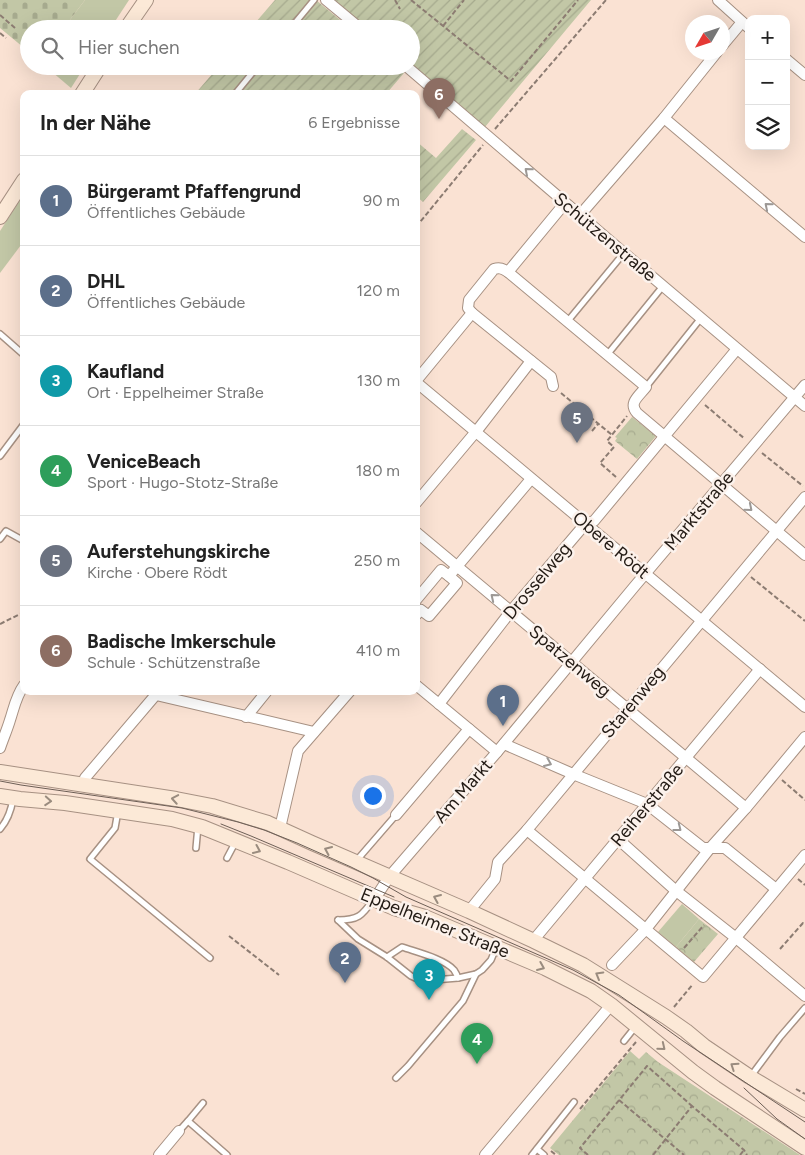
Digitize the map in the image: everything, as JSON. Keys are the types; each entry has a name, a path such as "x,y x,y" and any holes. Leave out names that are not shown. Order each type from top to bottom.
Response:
{"main road":[{"path":"132,20 144,1"},
{"path":"85,90 94,75"},
{"path":"0,217 20,186"},
{"name":"Eppelheimer Straße","path":"0,772 212,806 280,828 469,911 534,941 597,974 666,1017 704,1046 750,1077 805,1110"},
{"path":"11,798 23,776"},
{"name":"Eppelheimer Straße","path":"11,798 65,803 172,819 198,826 236,840 374,900 425,917 497,947 591,991 693,1072 805,1148"}],"street":[{"path":"326,0 350,20"},
{"path":"718,0 745,25 730,39"},
{"path":"580,215 664,118 711,60"},
{"path":"787,60 805,74"},
{"name":"Schützenstraße","path":"417,75 624,254 805,406"},
{"path":"664,118 805,237"},
{"path":"508,272 565,203"},
{"path":"553,386 551,377 468,308 469,300 494,269 502,268 508,272 646,387 634,402 634,409 637,413 805,555"},
{"path":"420,377 472,313"},
{"name":"Drosselweg","path":"439,704 512,611 586,523 594,521 737,349"},
{"path":"420,498 531,360"},
{"name":"Obere Rödt","path":"420,385 805,707"},
{"name":"Marktstraße","path":"500,748 805,385"},
{"path":"449,576 531,478"},
{"name":"Starenweg","path":"469,911 495,878 498,862 527,830 805,497"},
{"name":"Spatzenweg","path":"420,535 746,808"},
{"path":"420,603 441,570 457,583 429,616 420,610"},
{"name":"Reiherstraße","path":"534,941 760,669"},
{"path":"420,688 469,729"},
{"path":"0,748 20,690"},
{"path":"84,785 85,778 155,695"},
{"path":"164,695 246,717 314,732"},
{"path":"246,717 264,695"},
{"path":"280,828 298,751 346,695"},
{"name":"Am Markt","path":"374,900 389,877 500,748 469,729 396,815"},
{"path":"612,966 646,928 711,847 805,737"},
{"path":"500,748 573,774 647,804 703,848 725,848 776,889"},
{"path":"527,830 703,977 805,855"},
{"path":"618,839 676,890 805,996"},
{"path":"485,1155 611,1005"},
{"path":"159,1155 179,1131"}],"lane":[{"path":"297,20 314,0"},
{"path":"238,90 251,75"},
{"path":"567,322 624,254"},
{"path":"607,355 663,286"},
{"path":"646,387 701,318"},
{"path":"0,334 20,352"},
{"path":"0,456 20,429"},
{"path":"0,539 6,531 20,539"},
{"path":"0,829 12,808 11,798"},
{"path":"118,811 115,828 90,858 210,958"},
{"path":"355,862 396,815"},
{"path":"196,848 198,826"},
{"path":"227,858 236,840"},
{"path":"374,900 360,916 351,920 338,920 358,939 387,957 412,976 422,980 458,978 476,974 491,960 497,947"},
{"path":"387,957 402,947 441,961 454,970 458,978"},
{"path":"396,1078 463,1001 476,974"},
{"path":"750,1077 805,1008"},
{"path":"624,1041 640,1029"},
{"path":"532,1155 574,1102"},
{"path":"179,1131 203,1103"},
{"path":"188,1121 227,1155"},
{"path":"537,1149 544,1155"}],"path":[{"path":"395,0 400,9"},
{"path":"411,0 511,81 578,0"},
{"path":"443,26 464,0"},
{"path":"420,222 489,137 606,0"},
{"path":"0,15 15,28"},
{"path":"0,33 6,38"},
{"path":"553,386 612,435"},
{"path":"624,484 600,463 614,447 607,441 634,409"},
{"path":"592,431 598,424"},
{"path":"743,571 805,621"},
{"path":"0,624 20,614"},
{"path":"774,774 805,800"},
{"path":"678,955 710,918"},
{"path":"780,949 803,922 805,924"},
{"path":"229,936 279,975"},
{"path":"666,1017 697,980 703,977"},
{"path":"577,1112 640,1029"},
{"path":"588,1155 580,1148 647,1066 744,1150 747,1155"},
{"path":"619,1100 684,1155"},
{"path":"652,1155 692,1106"},
{"path":"548,1148 556,1155"},
{"path":"740,1155 744,1150"}],"green space":[{"path":"0,0 85,0 70,20 20,20 20,45 0,28"},
{"path":"85,0 129,0 116,20 70,20"},
{"path":"275,0 316,0 340,20 258,20"},
{"path":"332,0 591,0 484,128 420,74 420,20 355,20"},
{"path":"56,75 79,75 71,88"},
{"path":"211,75 402,75 389,90 198,90"},
{"path":"462,129 476,140 423,202 420,199 420,144 436,158"},
{"path":"20,200 20,246 0,273 0,231"},
{"path":"632,417 656,436 637,459 615,441 617,438 615,437"},
{"path":"682,904 699,919 676,947 658,932"},
{"path":"699,919 718,934 694,962 676,947"},
{"path":"630,1051 639,1059 646,1052 658,1062 800,1155 559,1155 550,1148"}],"tram line":[{"path":"0,781 182,808 238,822 297,843 351,867 406,897 573,970 619,995 683,1041 805,1122"},
{"path":"221,824 394,897"},
{"path":"744,1088 777,1119 805,1139"}],"place":[{"name":"Badische Imkerschule","path":"439,119"},
{"name":"Auferstehungskirche","path":"577,443"},
{"name":"Bürgeramt Pfaffengrund","path":"503,726"},
{"name":"DHL","path":"345,983"},
{"name":"Kaufland","path":"429,1000"},
{"name":"VeniceBeach","path":"477,1064"}]}
